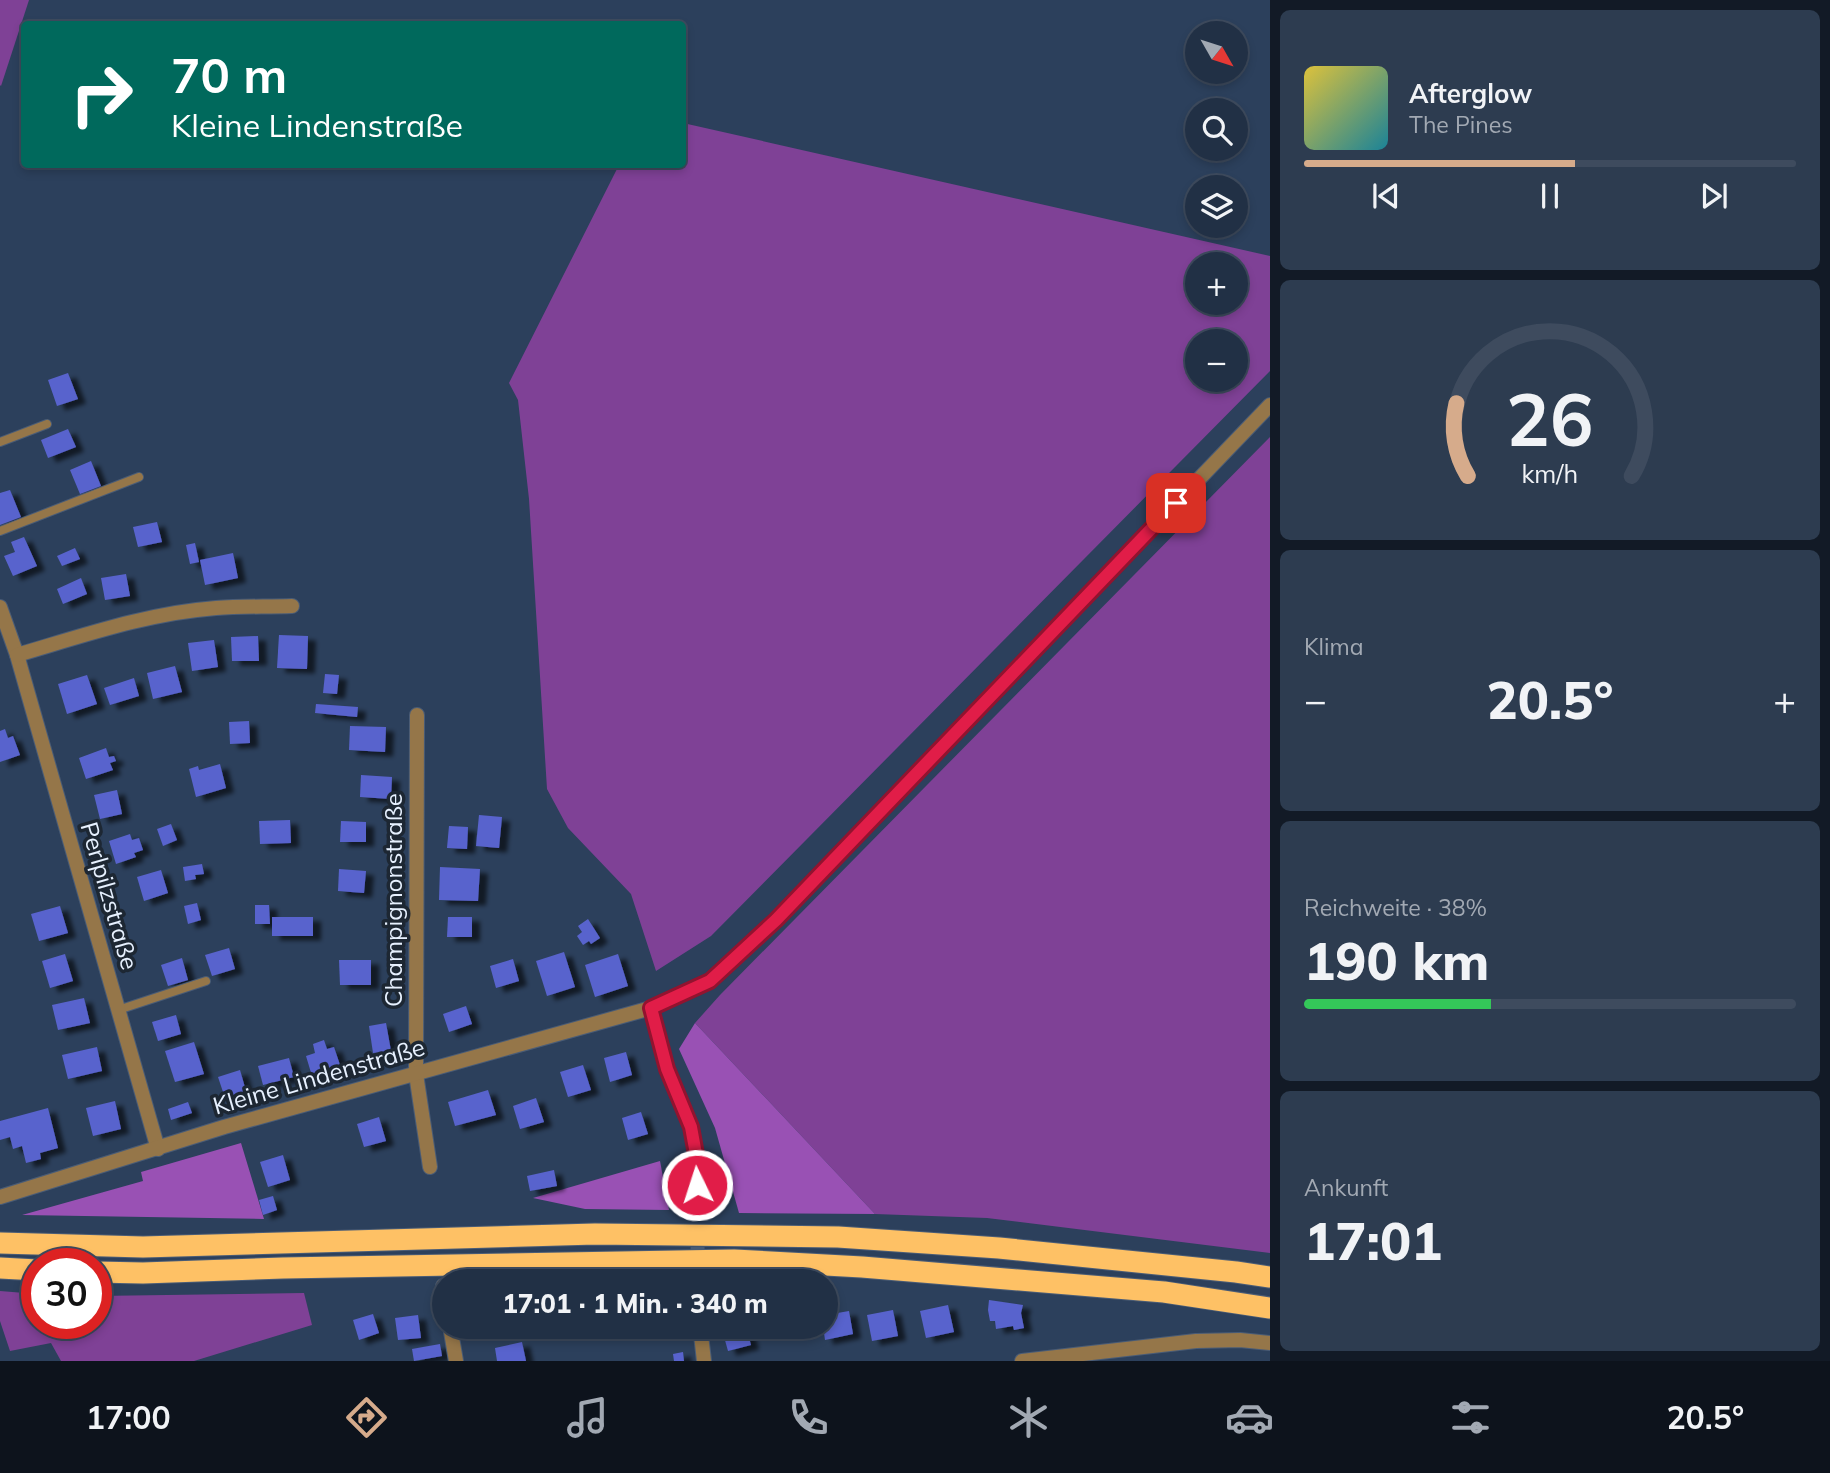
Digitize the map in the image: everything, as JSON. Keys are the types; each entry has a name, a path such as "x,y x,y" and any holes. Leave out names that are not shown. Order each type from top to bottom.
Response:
{"highway":[{"path":"0,1243 143,1247 596,1234 838,1237 999,1248 1270,1277"},
{"path":"112,1272 734,1260 862,1267 1164,1292 1270,1308"},
{"path":"0,1268 21,1269"}],"street":[{"name":"Kleine Lindenstraße","path":"0,1197 223,1127 651,1008 710,981 776,920 1270,405"},
{"path":"17,655 120,625 180,613 214,608 292,606"},
{"name":"Perlpilzstraße","path":"0,607 17,655 158,1149"},
{"name":"Champignonstraße","path":"417,715 416,1073 430,1167"},
{"path":"651,1008 667,1069 691,1127 698,1165 697,1205"},
{"path":"452,1339 456,1361"},
{"path":"701,1339 704,1361"},
{"path":"1022,1361 1124,1355 1196,1340 1270,1343"}],"lane":[{"path":"0,442 47,424"},
{"path":"0,531 139,477"},
{"path":"118,1010 205,981"}],"shaded area":[{"path":"0,0 29,0 1,86"},
{"path":"686,124 1270,256 1270,371 711,936 656,971 631,894 568,828 547,789 529,499 518,400 509,383 617,168 686,168"},
{"path":"1270,437 1270,1253 987,1218 875,1214 695,1023"},
{"path":"695,1023 875,1214 739,1213 715,1128 679,1049"},
{"path":"241,1143 264,1219 22,1215 143,1181 141,1172"},
{"path":"660,1161 669,1210 585,1209 533,1198"},
{"path":"0,1291 21,1293 21,1339 112,1339 112,1296 304,1293 312,1325 194,1361 61,1361 51,1343 10,1351 0,1321"}],"building":[{"path":"68,373 78,399 57,406 48,380"},
{"path":"68,429 76,447 48,458 41,440"},
{"path":"91,461 101,486 80,494 70,470"},
{"path":"10,490 21,517 0,525 0,493"},
{"path":"157,522 162,542 138,547 133,527"},
{"path":"24,537 37,566 13,576 4,556 15,552 11,542"},
{"path":"195,543 199,562 190,564 186,545"},
{"path":"75,548 80,559 62,566 57,556"},
{"path":"233,553 238,578 205,585 200,560"},
{"path":"126,574 130,596 105,600 101,578"},
{"path":"81,578 87,594 63,604 57,589"},
{"path":"279,635 308,636 307,669 277,668"},
{"path":"258,636 259,661 232,661 231,637"},
{"path":"214,640 218,667 192,671 188,643"},
{"path":"175,666 182,692 153,699 147,673"},
{"path":"325,674 339,675 337,694 323,693"},
{"path":"87,675 97,704 67,714 58,684"},
{"path":"134,678 139,696 110,705 104,688"},
{"path":"316,704 358,707 357,717 315,713"},
{"path":"249,721 250,743 230,744 229,722"},
{"path":"350,726 386,727 385,752 349,750"},
{"path":"5,729 8,738 13,736 20,755 0,762 0,731"},
{"path":"106,748 109,757 114,756 116,761 110,763 113,770 86,779 79,758"},
{"path":"220,764 226,788 196,797 189,769 198,766 199,770"},
{"path":"361,775 392,777 391,799 360,797"},
{"path":"117,790 122,814 100,819 94,795"},
{"path":"479,815 502,817 499,848 476,846"},
{"path":"290,820 291,843 260,844 259,821"},
{"path":"341,821 366,822 366,842 340,842"},
{"path":"171,824 177,840 163,846 157,829"},
{"path":"449,826 468,827 467,849 447,848"},
{"path":"130,834 132,840 139,838 143,850 134,853 136,857 116,864 109,841"},
{"path":"202,864 204,874 195,875 196,879 185,881 183,867"},
{"path":"440,867 480,869 478,901 439,900"},
{"path":"339,869 366,871 364,893 338,891"},
{"path":"161,870 168,893 144,901 137,877"},
{"path":"197,903 201,920 188,924 184,906"},
{"path":"255,905 269,905 270,924 255,924"},
{"path":"60,906 68,933 39,941 31,914"},
{"path":"272,917 313,917 313,936 272,936"},
{"path":"448,917 472,917 472,937 447,937"},
{"path":"588,919 600,938 591,944 589,941 583,945 577,936 582,932 578,926"},
{"path":"229,948 235,969 212,976 205,955"},
{"path":"564,952 575,987 547,996 536,961"},
{"path":"65,954 73,981 50,988 42,961"},
{"path":"618,954 628,986 595,997 585,965"},
{"path":"182,958 188,980 168,986 161,965"},
{"path":"513,959 519,981 496,988 490,966"},
{"path":"339,960 371,960 371,985 340,985"},
{"path":"84,998 90,1023 58,1030 52,1005"},
{"path":"466,1006 472,1024 449,1032 443,1014"},
{"path":"176,1015 181,1034 158,1041 152,1022"},
{"path":"386,1023 391,1051 373,1053 369,1026"},
{"path":"324,1040 327,1049 334,1047 341,1068 312,1076 306,1056 315,1053 313,1044"},
{"path":"194,1042 204,1074 175,1082 165,1051"},
{"path":"97,1047 102,1071 68,1079 62,1055"},
{"path":"626,1052 632,1075 610,1082 604,1058"},
{"path":"289,1058 294,1077 263,1085 258,1066"},
{"path":"583,1065 591,1090 568,1097 560,1072"},
{"path":"240,1070 246,1091 225,1098 218,1077"},
{"path":"488,1090 496,1115 455,1126 448,1102"},
{"path":"536,1098 544,1122 520,1129 513,1106"},
{"path":"115,1101 121,1129 93,1136 86,1108"},
{"path":"188,1102 192,1113 171,1120 168,1109"},
{"path":"48,1108 58,1148 40,1153 41,1159 26,1163 22,1146 13,1149 10,1137 0,1140 0,1121"},
{"path":"641,1112 648,1134 628,1140 622,1118"},
{"path":"379,1117 386,1141 364,1147 357,1124"},
{"path":"283,1155 290,1180 268,1187 260,1162"},
{"path":"554,1170 557,1186 530,1191 527,1176"},
{"path":"273,1196 277,1210 263,1215 259,1200"},
{"path":"989,1300 1023,1305 1021,1313 1024,1328 1014,1330 1013,1326 996,1329 995,1321 990,1321"},
{"path":"948,1305 954,1332 926,1338 920,1311"},
{"path":"893,1310 898,1336 872,1341 867,1315"},
{"path":"849,1311 853,1334 838,1337 838,1313"},
{"path":"373,1314 379,1333 359,1340 353,1320"},
{"path":"418,1315 421,1338 398,1340 395,1318"},
{"path":"725,1339 749,1339 751,1345 728,1351"},
{"path":"522,1342 526,1361 497,1361 495,1348"},
{"path":"440,1344 442,1356 414,1361 412,1349"},
{"path":"683,1352 684,1361 674,1361 673,1354"}],"tunnel":[{"path":"697,1205 698,1269"}],"route":[{"path":"697,1185 698,1165 691,1127 667,1069 651,1008 710,981 776,920 1176,503"}]}
